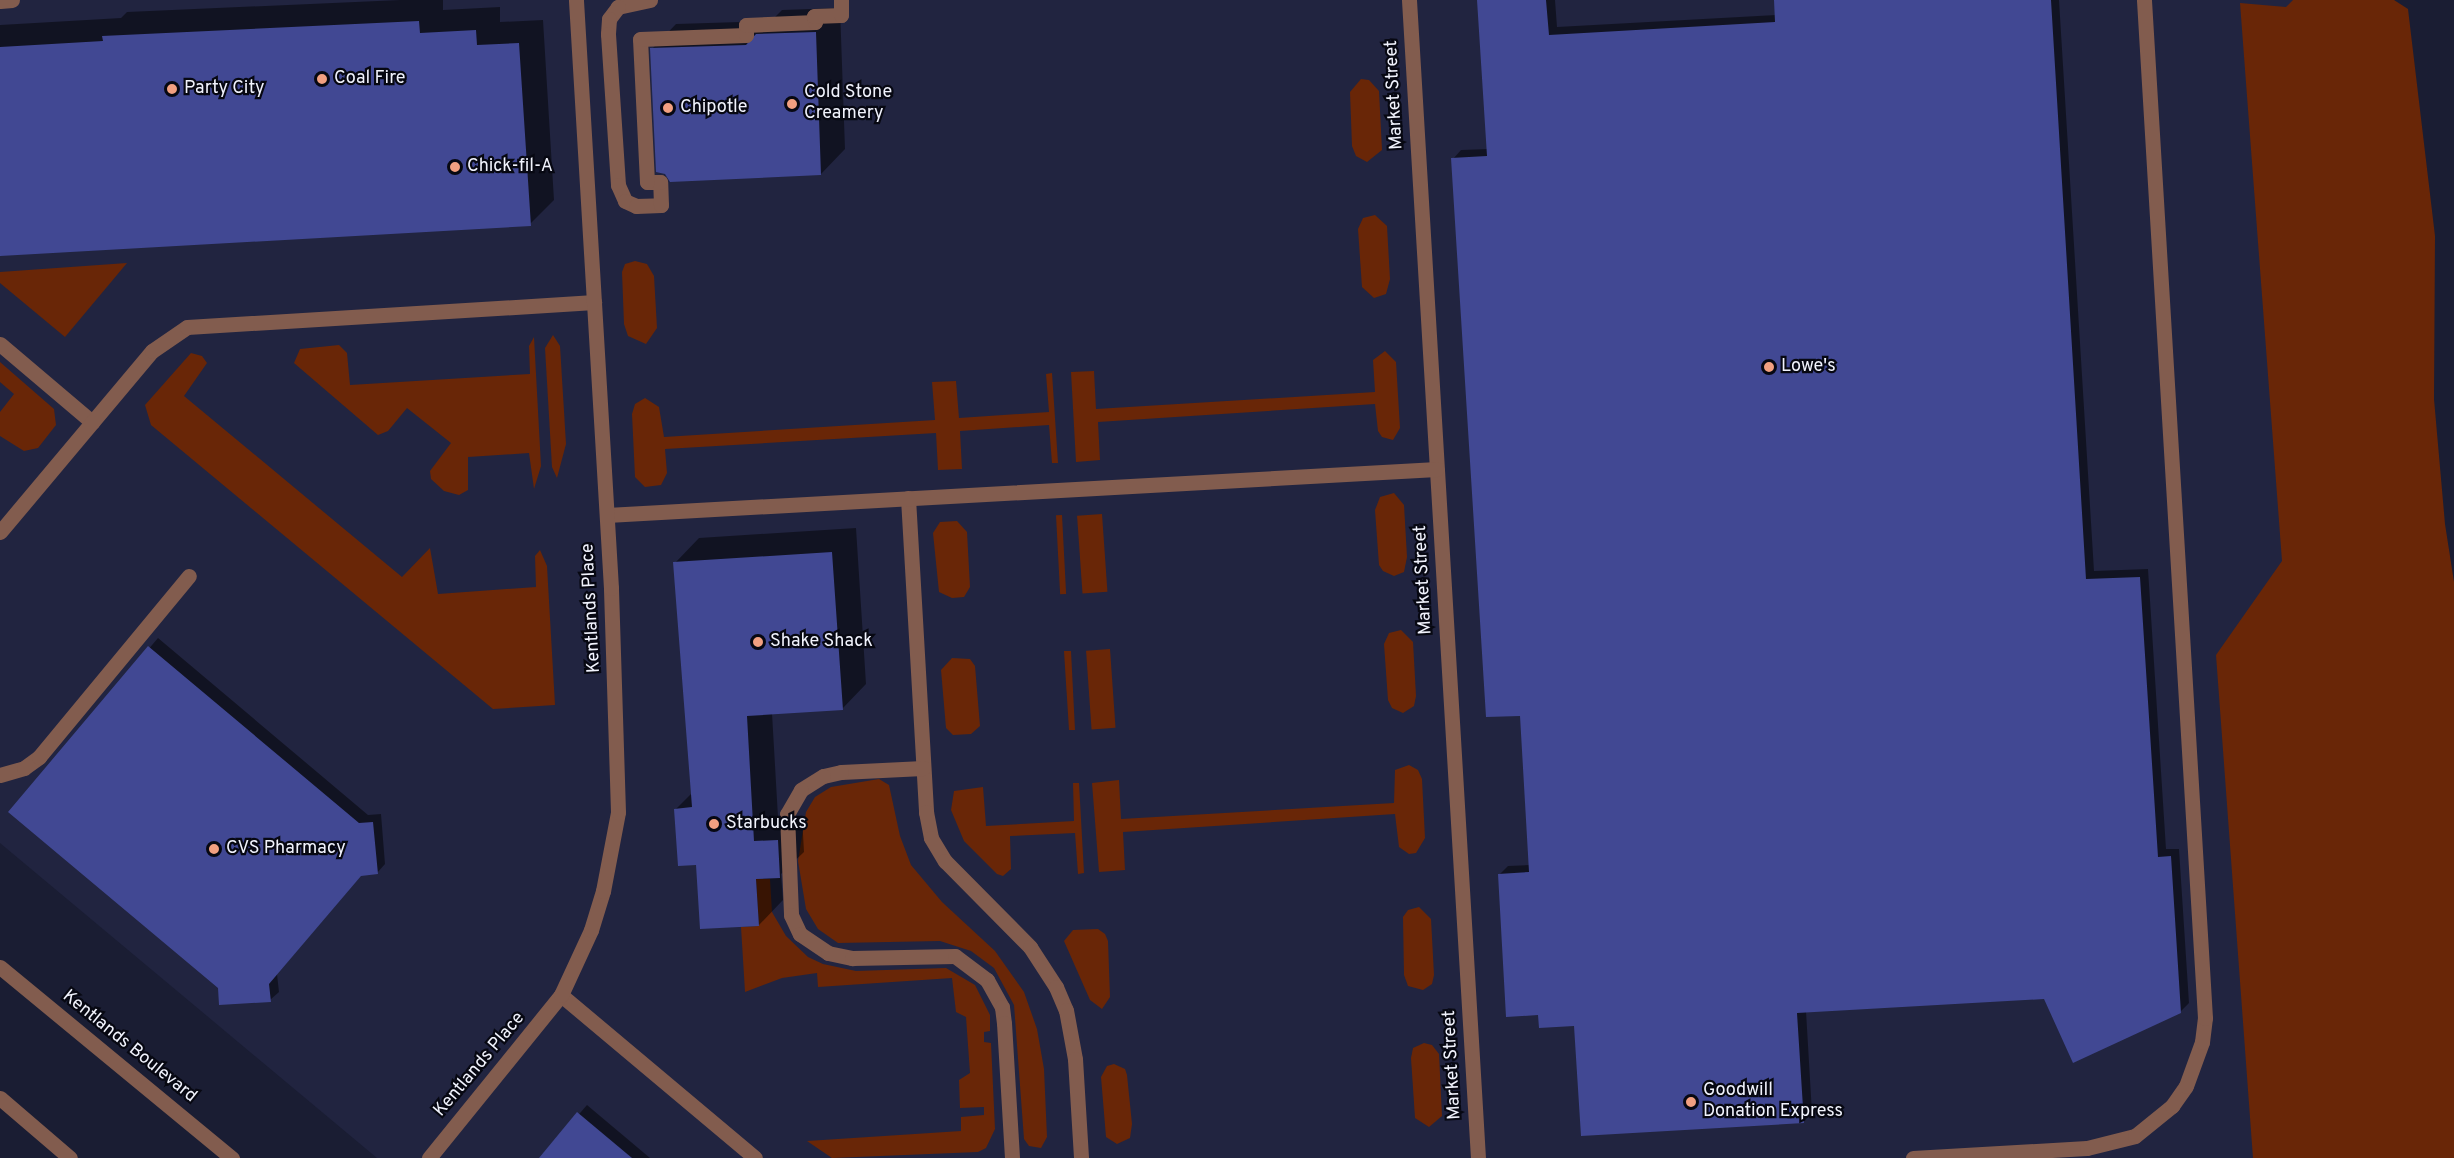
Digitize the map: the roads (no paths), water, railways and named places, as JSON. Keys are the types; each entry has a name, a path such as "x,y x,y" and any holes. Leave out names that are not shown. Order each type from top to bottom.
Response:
{"street":[{"path":"0,1 12,0"},
{"name":"Kentlands Place","path":"429,1158 561,995 600,900 618,812 607,514 576,0"},
{"path":"650,0 618,7 609,19 608,34 618,186 625,201 636,207 661,205 660,182 647,182 640,39 746,35 746,25 815,22 814,16 841,15 841,0"},
{"name":"Market Street","path":"1409,0 1478,1158"},
{"path":"1913,1158 2087,1148 2135,1136 2172,1106 2186,1086 2202,1042 2205,1018 2144,0"},
{"path":"0,532 152,351 187,327 594,302"},
{"path":"0,345 92,422"},
{"path":"607,514 1437,469"},
{"path":"908,498 926,812 937,850 1030,947 1045,967 1066,1010 1075,1059 1081,1158"},
{"path":"0,775 24,768 39,757 189,576"},
{"path":"924,768 841,772 823,776 801,790 787,814 791,915 800,934 828,953 852,958 944,954 966,962 982,975 1002,1007 1012,1158"},
{"name":"Kentlands Boulevard","path":"0,967 232,1158"},
{"path":"561,995 755,1158"},
{"path":"0,1098 70,1158"}],"place":[{"name":"Coal Fire","path":"322,79"},
{"name":"Party City","path":"172,89"},
{"name":"Cold Stone Creamery","path":"792,104"},
{"name":"Chipotle","path":"668,108"},
{"name":"Chick-fil-A","path":"455,167"},
{"name":"Lowe's","path":"1769,367"},
{"name":"Shake Shack","path":"758,642"},
{"name":"Starbucks","path":"714,824"},
{"name":"CVS Pharmacy","path":"214,849"},
{"name":"Goodwill Donation Express","path":"1691,1102"}]}
